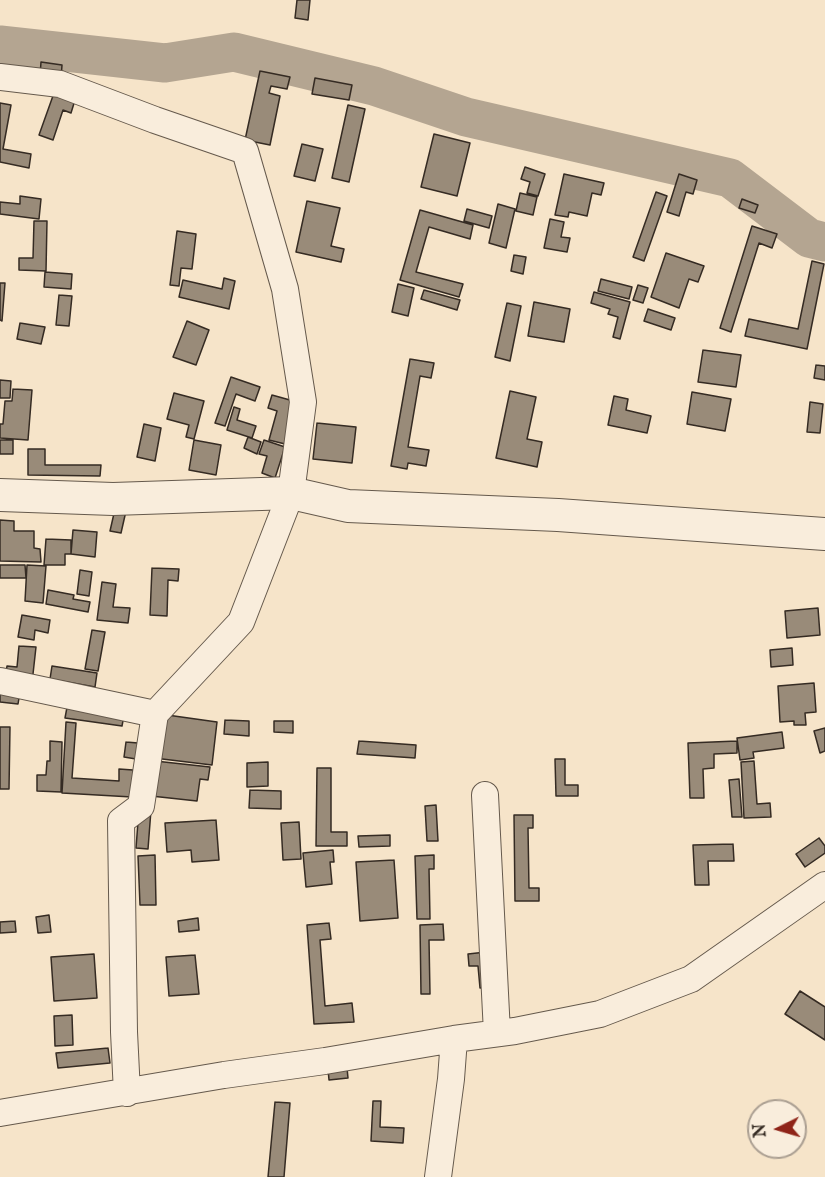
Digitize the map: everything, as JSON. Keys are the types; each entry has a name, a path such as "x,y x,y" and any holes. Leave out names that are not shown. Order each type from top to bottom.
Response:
{"street":[{"path":"0,77 60,84 245,151 285,289 303,402 291,493 241,622 155,714 141,806 121,821 127,1093"},
{"path":"0,495 113,499 291,493 348,506 558,515 825,534"},
{"path":"0,681 155,714"},
{"path":"485,795 497,1033"},
{"path":"0,1113 224,1075 497,1033 600,1014 691,979 825,885"},
{"path":"438,1177 451,1079 453,1039"}],"building":[{"path":"297,0 310,0 308,20 295,18"},
{"path":"41,62 62,65 61,79 40,76"},
{"path":"260,71 290,77 287,89 271,86 269,93 280,96 270,145 245,140"},
{"path":"315,78 352,85 349,100 312,94"},
{"path":"54,93 75,100 71,113 63,110 53,140 39,135"},
{"path":"0,103 11,105 3,149 31,154 29,168 0,162"},
{"path":"348,105 365,109 349,182 332,178"},
{"path":"434,134 470,143 457,196 421,187"},
{"path":"302,144 323,149 315,181 294,176"},
{"path":"525,167 545,174 538,196 527,193 530,182 521,179"},
{"path":"564,174 604,183 601,195 592,193 587,216 569,212 568,217 555,215"},
{"path":"679,174 697,180 693,194 686,192 679,216 667,212"},
{"path":"656,192 667,196 644,261 633,257"},
{"path":"520,193 537,197 533,215 516,211"},
{"path":"20,196 41,199 39,219 0,214 0,202 20,204"},
{"path":"742,199 758,205 755,213 739,208"},
{"path":"307,201 340,208 331,246 344,249 341,262 296,252"},
{"path":"498,204 515,209 506,248 489,243"},
{"path":"467,209 492,216 489,228 464,221"},
{"path":"420,210 473,225 470,239 429,227 416,272 463,284 459,297 400,280"},
{"path":"550,219 564,222 561,237 570,238 567,252 544,248"},
{"path":"34,221 47,221 46,271 19,270 19,258 33,258"},
{"path":"752,226 777,234 772,248 759,243 731,332 720,328"},
{"path":"177,231 196,234 192,269 181,268 179,286 170,285"},
{"path":"666,253 704,266 698,282 689,279 679,308 651,297"},
{"path":"514,255 526,257 523,274 511,271"},
{"path":"812,261 824,264 807,349 745,336 749,319 798,329"},
{"path":"45,272 72,274 71,289 44,287"},
{"path":"224,278 235,281 229,309 179,297 183,280 222,289"},
{"path":"601,279 632,287 629,299 598,291"},
{"path":"0,283 5,283 2,321 0,320"},
{"path":"398,284 414,288 408,316 392,312"},
{"path":"638,285 648,288 643,303 633,300"},
{"path":"424,290 460,300 457,310 421,299"},
{"path":"594,292 630,302 620,339 613,337 618,317 608,314 610,309 591,303"},
{"path":"59,295 72,296 69,326 56,325"},
{"path":"534,302 570,309 564,342 528,336"},
{"path":"507,303 521,306 510,361 495,357"},
{"path":"648,309 675,318 671,330 644,321"},
{"path":"187,321 209,330 196,365 173,357"},
{"path":"20,323 45,327 41,344 17,339"},
{"path":"703,350 741,355 736,387 698,382"},
{"path":"410,359 434,363 431,378 420,376 408,447 429,450 426,466 408,463 407,469 391,466"},
{"path":"816,365 825,366 825,380 814,378"},
{"path":"231,377 260,387 255,401 236,394 225,426 215,423"},
{"path":"0,380 11,381 10,398 0,398"},
{"path":"13,389 32,390 28,440 0,438 0,424 3,424 5,401 12,401"},
{"path":"510,391 536,397 527,439 542,442 537,467 496,458"},
{"path":"692,392 731,399 725,431 687,424"},
{"path":"174,393 204,401 194,439 186,437 189,425 167,419"},
{"path":"272,395 297,402 285,444 269,440 277,411 268,408"},
{"path":"614,396 628,399 626,410 651,416 647,433 608,425"},
{"path":"810,402 823,404 820,433 807,432"},
{"path":"234,407 240,409 237,420 256,426 252,438 227,430"},
{"path":"317,423 356,427 352,463 313,459"},
{"path":"144,424 161,428 155,461 137,457"},
{"path":"248,437 261,442 257,454 244,448"},
{"path":"0,440 13,440 13,454 0,454"},
{"path":"194,440 221,445 216,475 189,470"},
{"path":"264,440 285,447 275,478 262,473 267,456 259,454"},
{"path":"28,449 45,449 45,465 101,465 100,476 28,475"},
{"path":"115,509 126,511 121,533 110,531"},
{"path":"0,520 14,521 14,531 34,531 34,548 40,549 41,562 0,561"},
{"path":"73,530 97,532 95,557 71,554"},
{"path":"46,539 71,540 71,554 65,554 65,565 44,565"},
{"path":"0,565 25,565 26,578 0,578"},
{"path":"27,565 46,566 43,603 25,601"},
{"path":"152,568 179,569 178,581 168,580 167,616 150,615"},
{"path":"80,570 92,572 89,596 77,594"},
{"path":"102,582 116,584 113,607 130,608 128,623 97,620"},
{"path":"48,590 74,595 73,599 90,602 88,612 46,604"},
{"path":"818,608 820,635 787,638 785,611"},
{"path":"22,615 50,620 48,633 35,630 34,640 18,637"},
{"path":"92,630 105,632 98,671 85,669"},
{"path":"19,646 36,647 32,683 5,679 7,666 17,667"},
{"path":"792,648 793,665 771,667 770,650"},
{"path":"52,666 97,673 95,687 50,679"},
{"path":"814,683 816,712 805,713 806,725 794,725 794,721 780,722 778,686"},
{"path":"0,689 20,692 18,704 0,702"},
{"path":"68,702 125,710 122,726 65,718"},
{"path":"160,714 217,722 212,765 154,758"},
{"path":"225,720 249,721 249,736 224,734"},
{"path":"274,721 293,721 293,733 274,732"},
{"path":"66,722 76,723 72,778 119,781 119,769 133,770 132,797 62,793"},
{"path":"0,727 10,727 9,789 0,789"},
{"path":"825,728 825,751 820,753 814,731"},
{"path":"782,732 784,748 753,752 754,758 740,760 737,738"},
{"path":"50,741 62,742 61,792 37,791 37,775 46,775 47,761 50,761"},
{"path":"359,741 416,745 415,758 357,754"},
{"path":"737,741 737,753 714,754 714,768 703,769 704,798 690,798 688,743"},
{"path":"126,742 138,743 136,759 124,757"},
{"path":"555,759 565,759 565,785 578,785 578,796 556,796"},
{"path":"155,761 210,767 208,780 200,779 197,801 151,796"},
{"path":"754,761 757,804 770,803 771,817 744,818 741,762"},
{"path":"268,762 268,786 247,787 247,763"},
{"path":"317,768 331,768 331,832 347,832 347,846 316,846"},
{"path":"739,779 742,817 732,817 729,780"},
{"path":"250,790 281,791 281,809 249,808"},
{"path":"436,805 438,841 427,841 425,806"},
{"path":"139,809 151,810 148,849 136,848"},
{"path":"514,815 533,815 533,828 528,828 529,888 539,888 539,901 515,901"},
{"path":"216,820 219,860 192,862 191,850 167,852 165,823"},
{"path":"299,822 301,859 283,860 281,823"},
{"path":"390,835 390,846 359,847 358,836"},
{"path":"819,838 825,846 825,853 805,867 796,854"},
{"path":"733,844 734,861 708,861 709,885 695,885 693,845"},
{"path":"333,850 334,862 330,862 332,884 306,887 303,853"},
{"path":"155,855 156,905 140,905 138,856"},
{"path":"434,855 434,869 429,869 430,919 417,919 415,856"},
{"path":"394,860 398,918 360,921 356,862"},
{"path":"49,915 51,932 38,933 36,917"},
{"path":"198,918 199,930 179,932 178,921"},
{"path":"15,921 16,932 0,933 0,922"},
{"path":"329,923 331,939 320,940 325,1006 352,1003 354,1022 314,1024 307,925"},
{"path":"443,924 444,940 429,940 430,994 421,994 420,925"},
{"path":"486,952 489,987 480,988 478,966 469,966 468,954"},
{"path":"94,954 97,998 54,1001 51,957"},
{"path":"195,955 199,994 169,996 166,957"},
{"path":"800,991 825,1007 825,1040 785,1014"},
{"path":"72,1015 73,1045 55,1046 54,1016"},
{"path":"108,1048 110,1063 58,1068 56,1053"},
{"path":"347,1068 348,1078 329,1080 328,1069"},
{"path":"373,1101 381,1101 380,1127 404,1128 403,1143 371,1141"},
{"path":"275,1102 290,1103 284,1177 268,1177"}],"waterway":[{"path":"0,45 165,63 234,52 374,86 466,117 730,178 809,238 825,242"}]}
